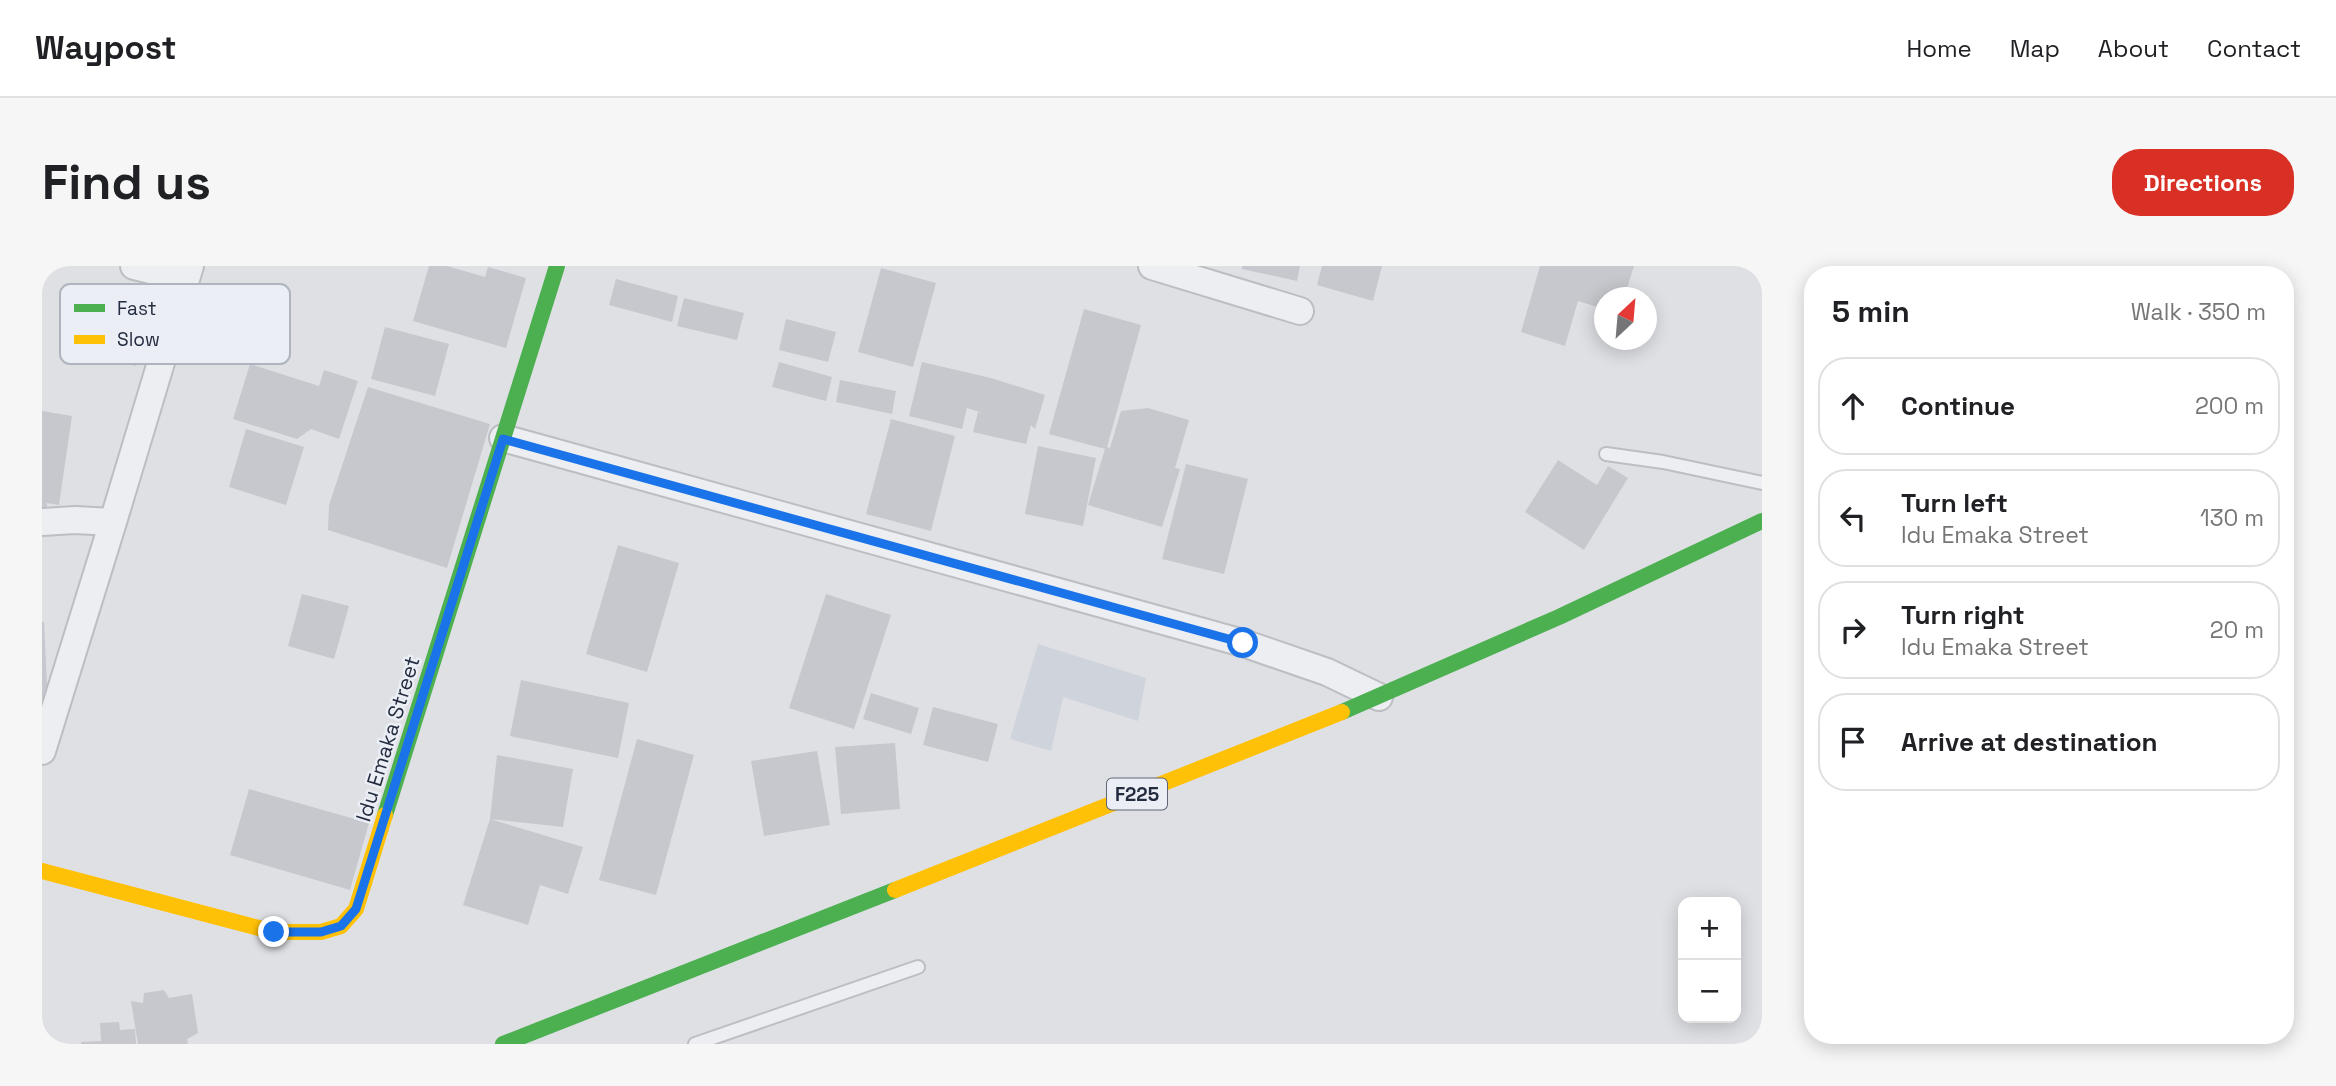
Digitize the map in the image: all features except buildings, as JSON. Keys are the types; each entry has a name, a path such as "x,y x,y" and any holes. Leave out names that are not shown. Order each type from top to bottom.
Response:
{"main road":[{"name":"Idu Emaka Street","path":"42,871 274,932 321,932 341,926 356,909 556,266"},
{"name":"F225","path":"503,1044 747,950 1379,697 1559,617 1762,521"}],"street":[{"path":"134,266 188,272"},
{"path":"1152,266 1300,311"},
{"path":"42,751 160,364"},
{"path":"503,439 1243,643 1327,672 1379,697"},
{"path":"42,522 113,522"}],"lane":[{"path":"1606,454 1663,462 1762,483"},
{"path":"695,1044 918,967"}],"shaded area":[{"path":"1038,644 1146,678 1138,721 1063,697 1051,751 1010,739"}],"traffic: fast":[{"path":"385,815 557,266"},
{"path":"1342,712 1559,617 1762,521"},
{"path":"503,1044 895,890"}],"traffic: slow":[{"path":"895,890 1342,712"},
{"path":"42,871 274,932 321,932 341,926 356,909 385,815"}],"route":[{"path":"274,932 321,932 341,926 356,909 503,439 1243,643"}]}
